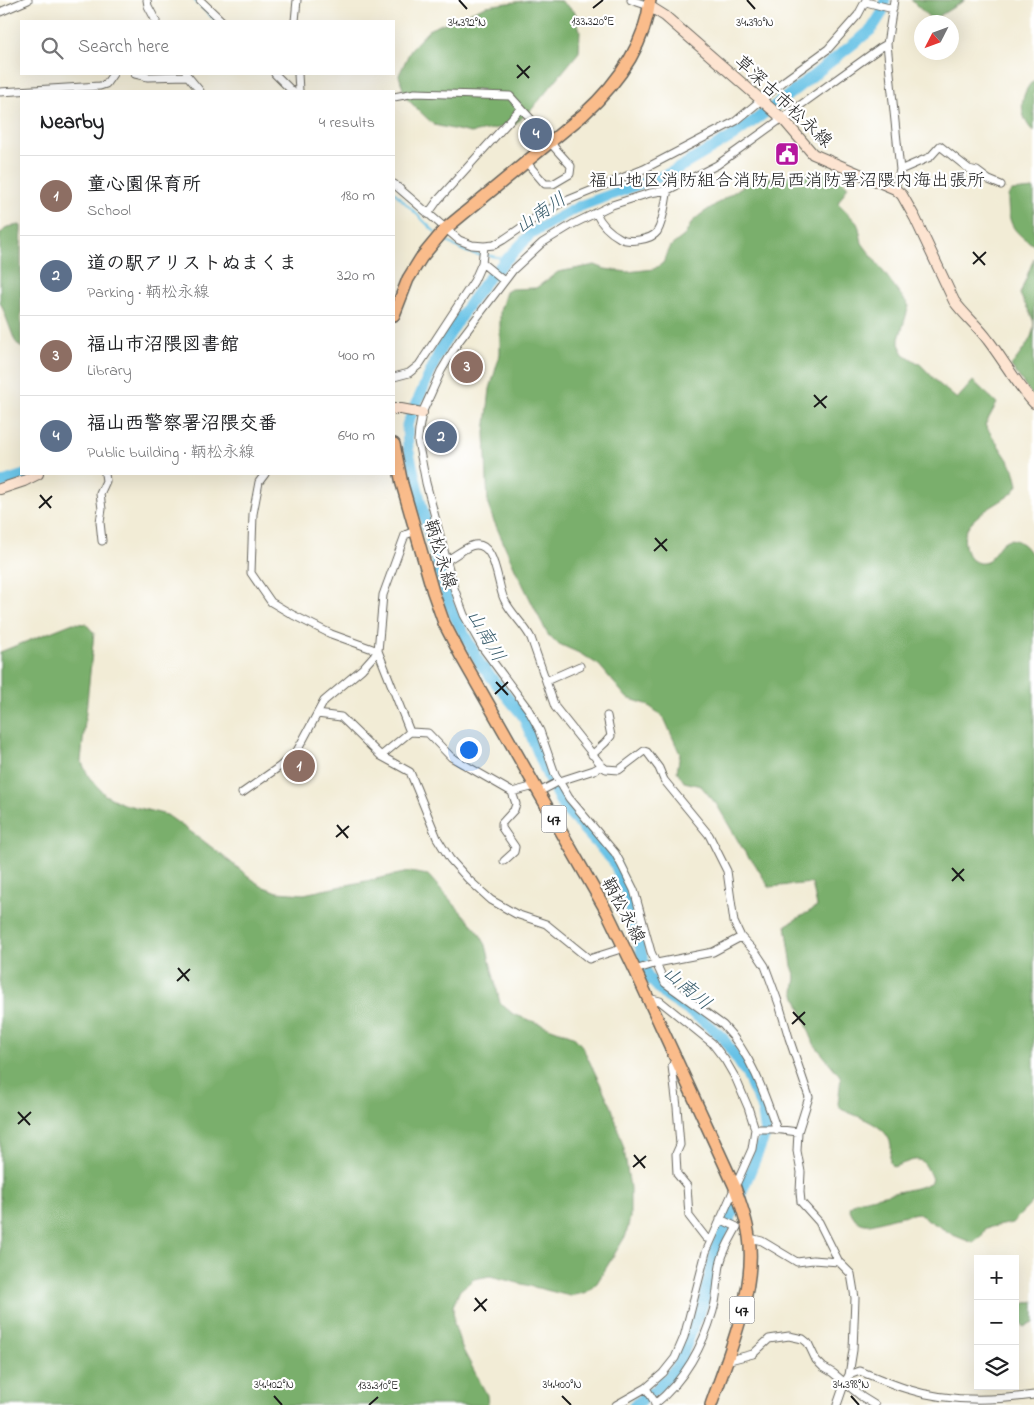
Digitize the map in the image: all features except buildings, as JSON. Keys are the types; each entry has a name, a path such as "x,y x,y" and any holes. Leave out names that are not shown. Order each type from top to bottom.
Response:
{"main road":[{"name":"草深古市松永線","path":"649,3 781,118 813,154 895,189"},
{"path":"395,313 408,279 421,258 441,233 552,142 601,98 614,83 627,64 644,24 649,3"},
{"path":"895,189 902,195 915,218 954,301 975,323 1019,387 1034,403"},
{"path":"398,409 420,413"},
{"name":"鞆松永線","path":"395,449 415,531 444,623 461,656 540,788 607,912 624,948 637,969 648,998 735,1187 744,1212 750,1238 751,1268 747,1292 711,1405"},
{"path":"0,489 36,475"}],"street":[{"path":"0,12 28,0"},
{"path":"147,0 155,20"},
{"path":"200,0 221,20"},
{"path":"295,20 297,0"},
{"path":"631,0 649,3"},
{"path":"894,0 891,8 887,44 900,170 895,189"},
{"path":"395,378 409,373 419,365 474,281 484,257 494,245 561,203 644,169 736,121 763,102 784,81 828,49 868,2 891,8"},
{"path":"775,1129 758,1077 741,1047 723,1025 665,983 651,952 634,890 621,864 558,782 540,731 528,709 482,647 464,615 454,588 426,483 418,441 420,413 458,341 502,279 542,243 573,224 596,213 641,196 668,190 717,165 887,44"},
{"path":"33,90 100,86 106,84 112,75"},
{"path":"139,75 148,77 186,75 199,90"},
{"path":"276,75 291,90"},
{"path":"298,75 299,90"},
{"path":"0,92 20,91"},
{"path":"395,97 415,93 510,96 571,166 570,174 553,184 545,184 526,163"},
{"path":"428,214 438,200 521,108"},
{"path":"900,170 930,157 940,146 969,169 977,171 989,180 1001,185"},
{"path":"395,185 428,214 441,233 472,245 502,279"},
{"path":"596,213 602,225 621,239 644,240 656,232 662,218 668,190"},
{"path":"102,541 100,494 106,481 104,475"},
{"path":"264,475 259,482 253,514 251,573 271,602 293,616 331,634 378,650"},
{"path":"410,732 378,650 384,595 405,535 415,531"},
{"path":"447,560 472,546 481,545 486,548 491,556 504,599 527,630 555,707 592,755 606,769 619,770 644,751 647,752 659,768 664,780 709,835 728,871 734,922 741,937 765,966 780,1004 789,1038 809,1097 798,1132 797,1151 801,1172 801,1202 819,1222 839,1262 851,1274 855,1298 853,1350 849,1375 837,1405"},
{"path":"242,793 279,767 297,751 324,701 362,669 378,650"},
{"path":"546,681 580,666"},
{"path":"317,714 341,718 381,756 410,772 427,816 450,859 491,900 516,914 546,924 589,959 624,948"},
{"path":"592,755 611,736 607,716"},
{"path":"381,756 410,732 428,733 451,757 512,792 540,788 602,766"},
{"path":"504,861 514,852 515,847 502,828 502,823 514,810 516,804 512,792"},
{"path":"637,969 713,952 741,937"},
{"path":"616,1405 647,1389 675,1358 684,1337 706,1252 722,1220 752,1149 757,1129 736,1079 712,1043 660,1001 648,998"},
{"path":"676,1059 672,1066 680,1145 676,1154 677,1174 688,1186 689,1216 706,1238 711,1239"},
{"path":"757,1129 798,1132"},
{"path":"647,1389 655,1403 665,1396 682,1376 700,1345 714,1310 721,1261 737,1227 722,1220"},
{"path":"750,1238 762,1241 797,1262 813,1260 839,1262"},
{"path":"726,1361 753,1354 769,1339 789,1336 803,1339 808,1343 816,1360 823,1367 875,1405"},
{"path":"849,1375 860,1371 906,1389 959,1399 1000,1399 1034,1395"}],"green space":[{"path":"530,0 561,1 575,12 580,31 579,52 532,109 514,125 471,133 434,125 405,97 399,75 411,49 430,29 486,6"},
{"path":"911,0 965,0 941,15 927,15"},
{"path":"1034,80 1034,132 1025,120 1022,106 1025,92"},
{"path":"816,171 842,180 848,186 838,203 857,223 862,243 909,306 899,339 899,344 904,354 921,365 957,399 973,381 997,403 985,425 1014,469 1018,485 1012,493 980,515 967,528 965,536 966,551 971,559 979,563 986,562 1000,545 1012,539 1023,544 1034,557 1034,1201 1012,1223 986,1228 981,1237 973,1243 953,1235 917,1213 872,1224 862,1223 853,1215 849,1207 857,1201 920,1187 930,1183 932,1179 925,1165 918,1160 893,1167 890,1159 891,1145 884,1132 871,1122 841,1109 838,1104 841,1077 814,1044 794,992 796,977 792,966 786,925 817,907 812,883 769,887 753,861 747,856 717,805 701,786 684,782 677,771 680,754 665,720 660,714 646,704 627,698 599,665 559,644 548,635 516,571 488,505 485,433 490,389 500,354 500,311 506,292 511,289 536,288 558,272 595,265 605,269 627,272 654,269 663,263 671,246 685,235 692,222 743,186 770,178"},
{"path":"1034,189 1034,245 1020,235 1012,225 1008,196 1012,191"},
{"path":"20,225 20,347 15,341 0,301 0,234 7,227"},
{"path":"1034,258 1034,324 1020,294"},
{"path":"1034,324 1034,398 1011,366 1029,341"},
{"path":"73,623 86,624 94,633 81,761 89,777 105,795 123,804 167,815 261,886 278,892 304,894 409,872 428,875 478,931 486,945 500,1003 513,1014 573,1036 582,1046 612,1108 624,1149 630,1188 630,1217 626,1235 597,1283 587,1292 570,1296 490,1276 474,1279 460,1290 453,1306 454,1324 462,1348 487,1395 488,1405 0,1405 0,652"},
{"path":"1034,1301 1034,1323 1024,1327 1019,1319 1019,1305"}],"waterway":[{"path":"194,0 215,20"},
{"name":"山南川","path":"634,1405 654,1391 678,1365 703,1304 716,1246 734,1211 766,1133 762,1108 746,1073 723,1038 701,1019 667,997 647,976 626,891 614,862 563,807 548,777 523,716 481,665 455,617 447,599 421,504 408,448 407,425 441,348 465,310 485,282 531,234 580,206 670,173 733,136 871,30 882,13 885,0"},
{"path":"395,193 435,232"},
{"path":"443,238 461,249 481,255"},
{"path":"486,255 507,259"},
{"path":"0,483 24,475"}],"place":[{"name":"福山西警察署沼隈交番","path":"536,134"},
{"name":"福山地区消防組合消防局西消防署沼隈内海出張所","path":"787,154"},
{"name":"福山市沼隈図書館","path":"467,367"},
{"name":"道の駅アリストぬまくま","path":"441,437"},
{"name":"童心園保育所","path":"299,766"}]}
